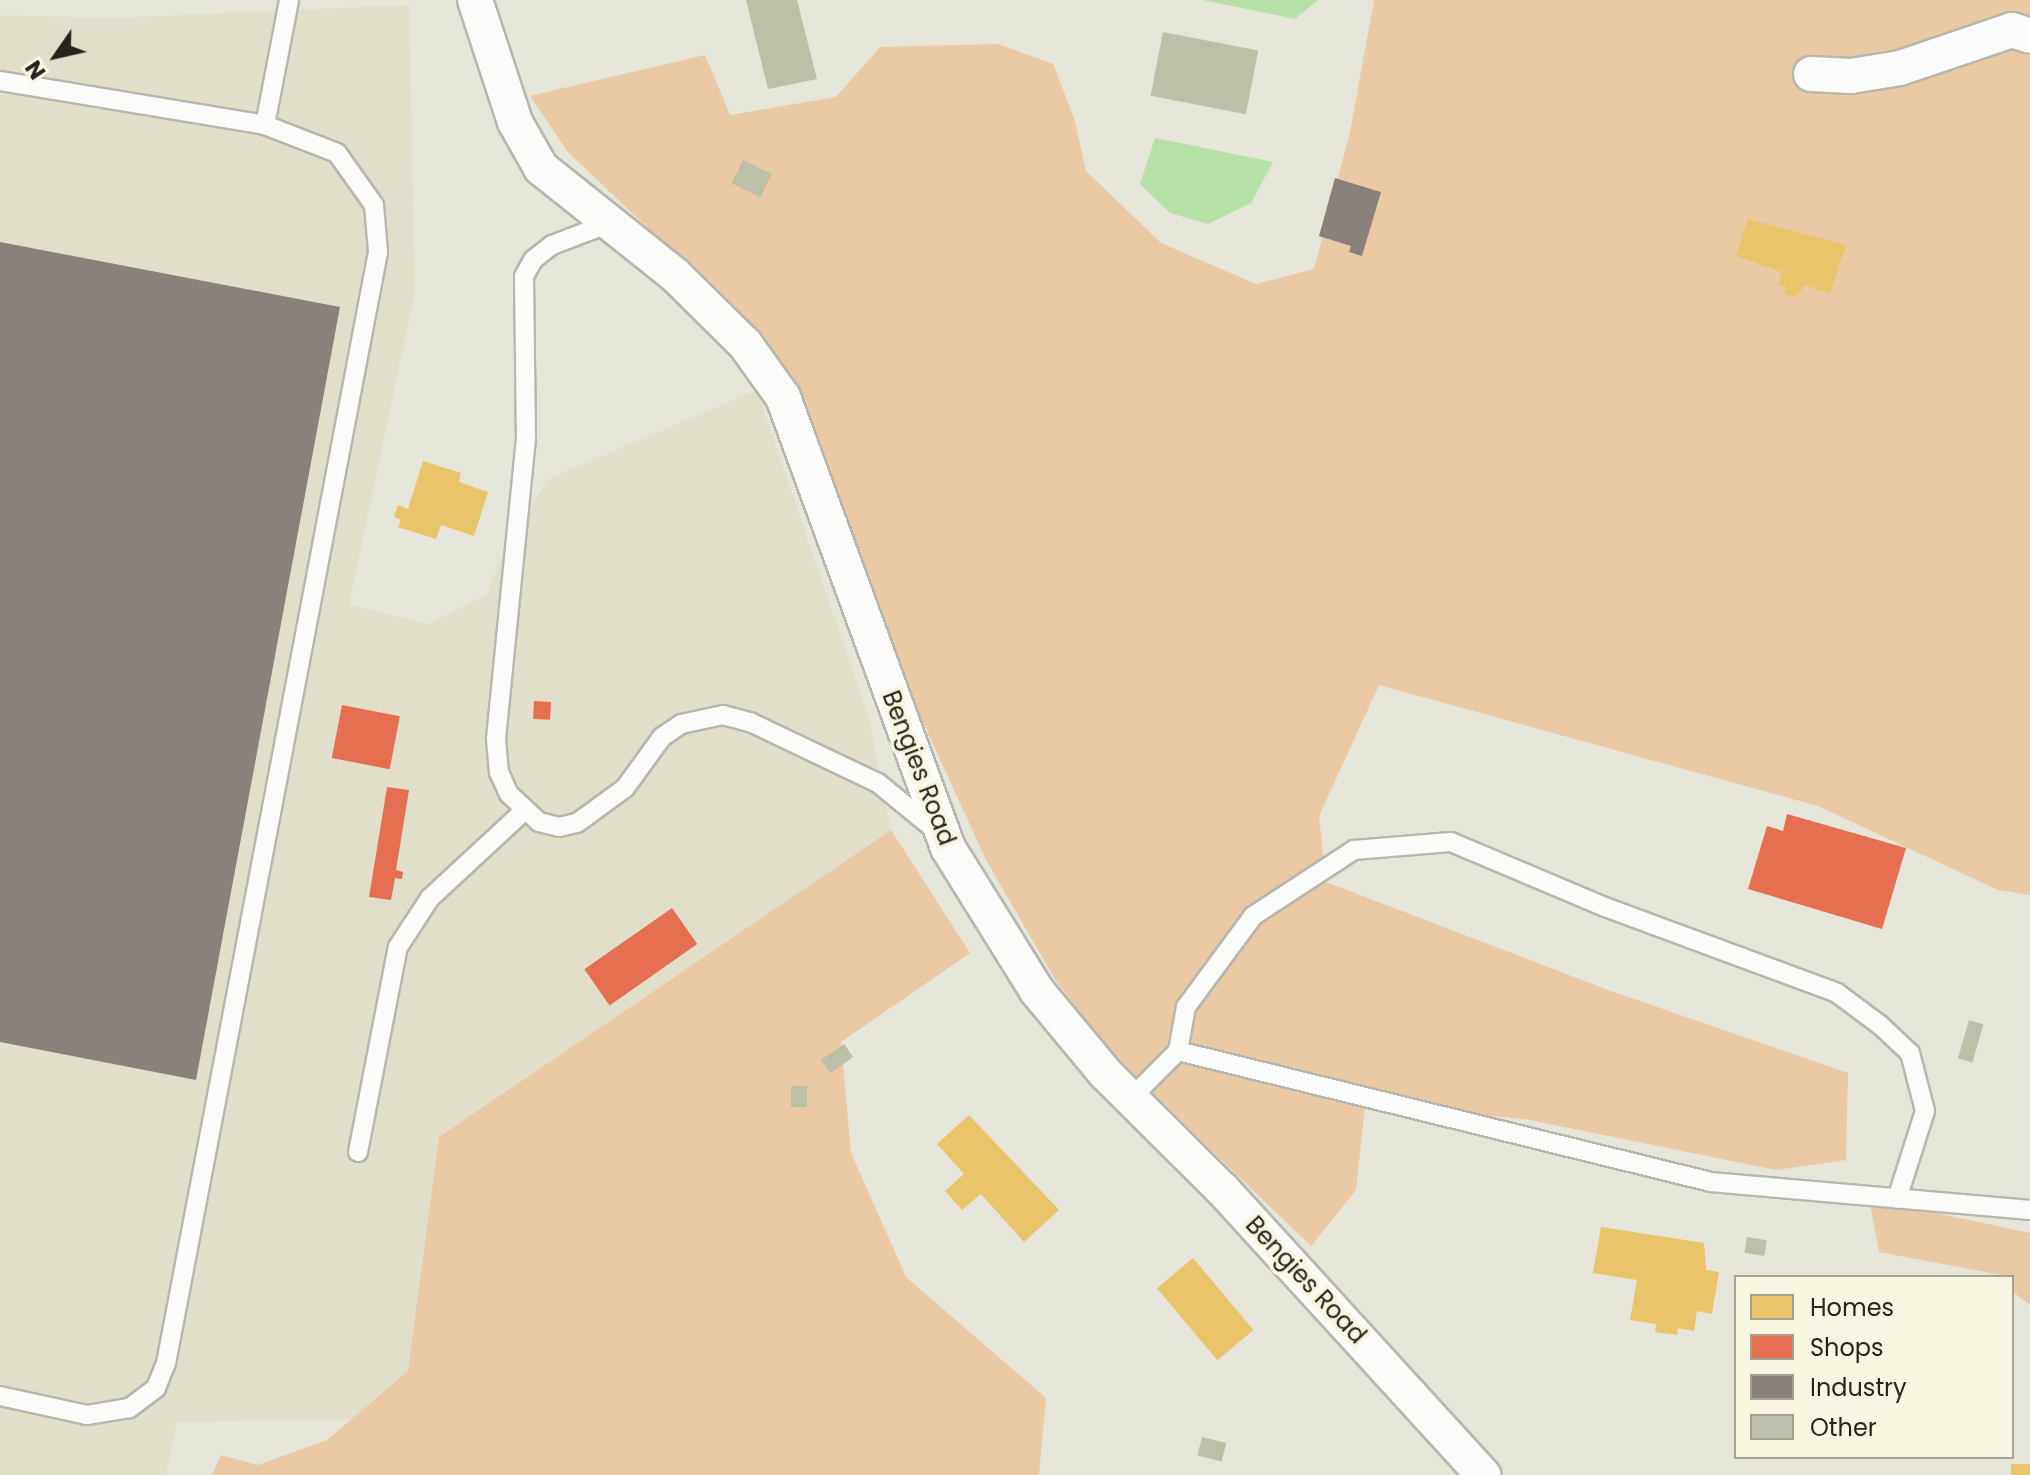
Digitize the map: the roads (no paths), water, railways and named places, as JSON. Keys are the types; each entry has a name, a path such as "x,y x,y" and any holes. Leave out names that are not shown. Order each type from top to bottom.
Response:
{"street":[{"name":"Bengies Road","path":"475,0 515,122 541,168 685,285 745,344 783,397 948,848 1037,991 1131,1098 1223,1190 1483,1475"},
{"path":"1811,74 1876,72 2012,30 2030,36"}],"lane":[{"path":"265,125 289,0"},
{"path":"0,81 265,125 337,153 374,205 378,252 166,1363 156,1388 129,1408 87,1415 0,1396"},
{"path":"607,224 552,245 524,276 526,438 496,739 499,772 525,810 539,822 559,827 577,823 625,788 662,737 681,724 723,715 750,722 878,783 905,801 948,848"},
{"path":"358,1152 398,947 430,898 525,810"},
{"path":"1131,1098 1178,1051 1186,1007 1253,916 1354,850 1451,842 1605,907 1837,993 1880,1025 1910,1053 1925,1111 1897,1199"},
{"path":"1178,1051 1711,1182 2030,1210"}]}
